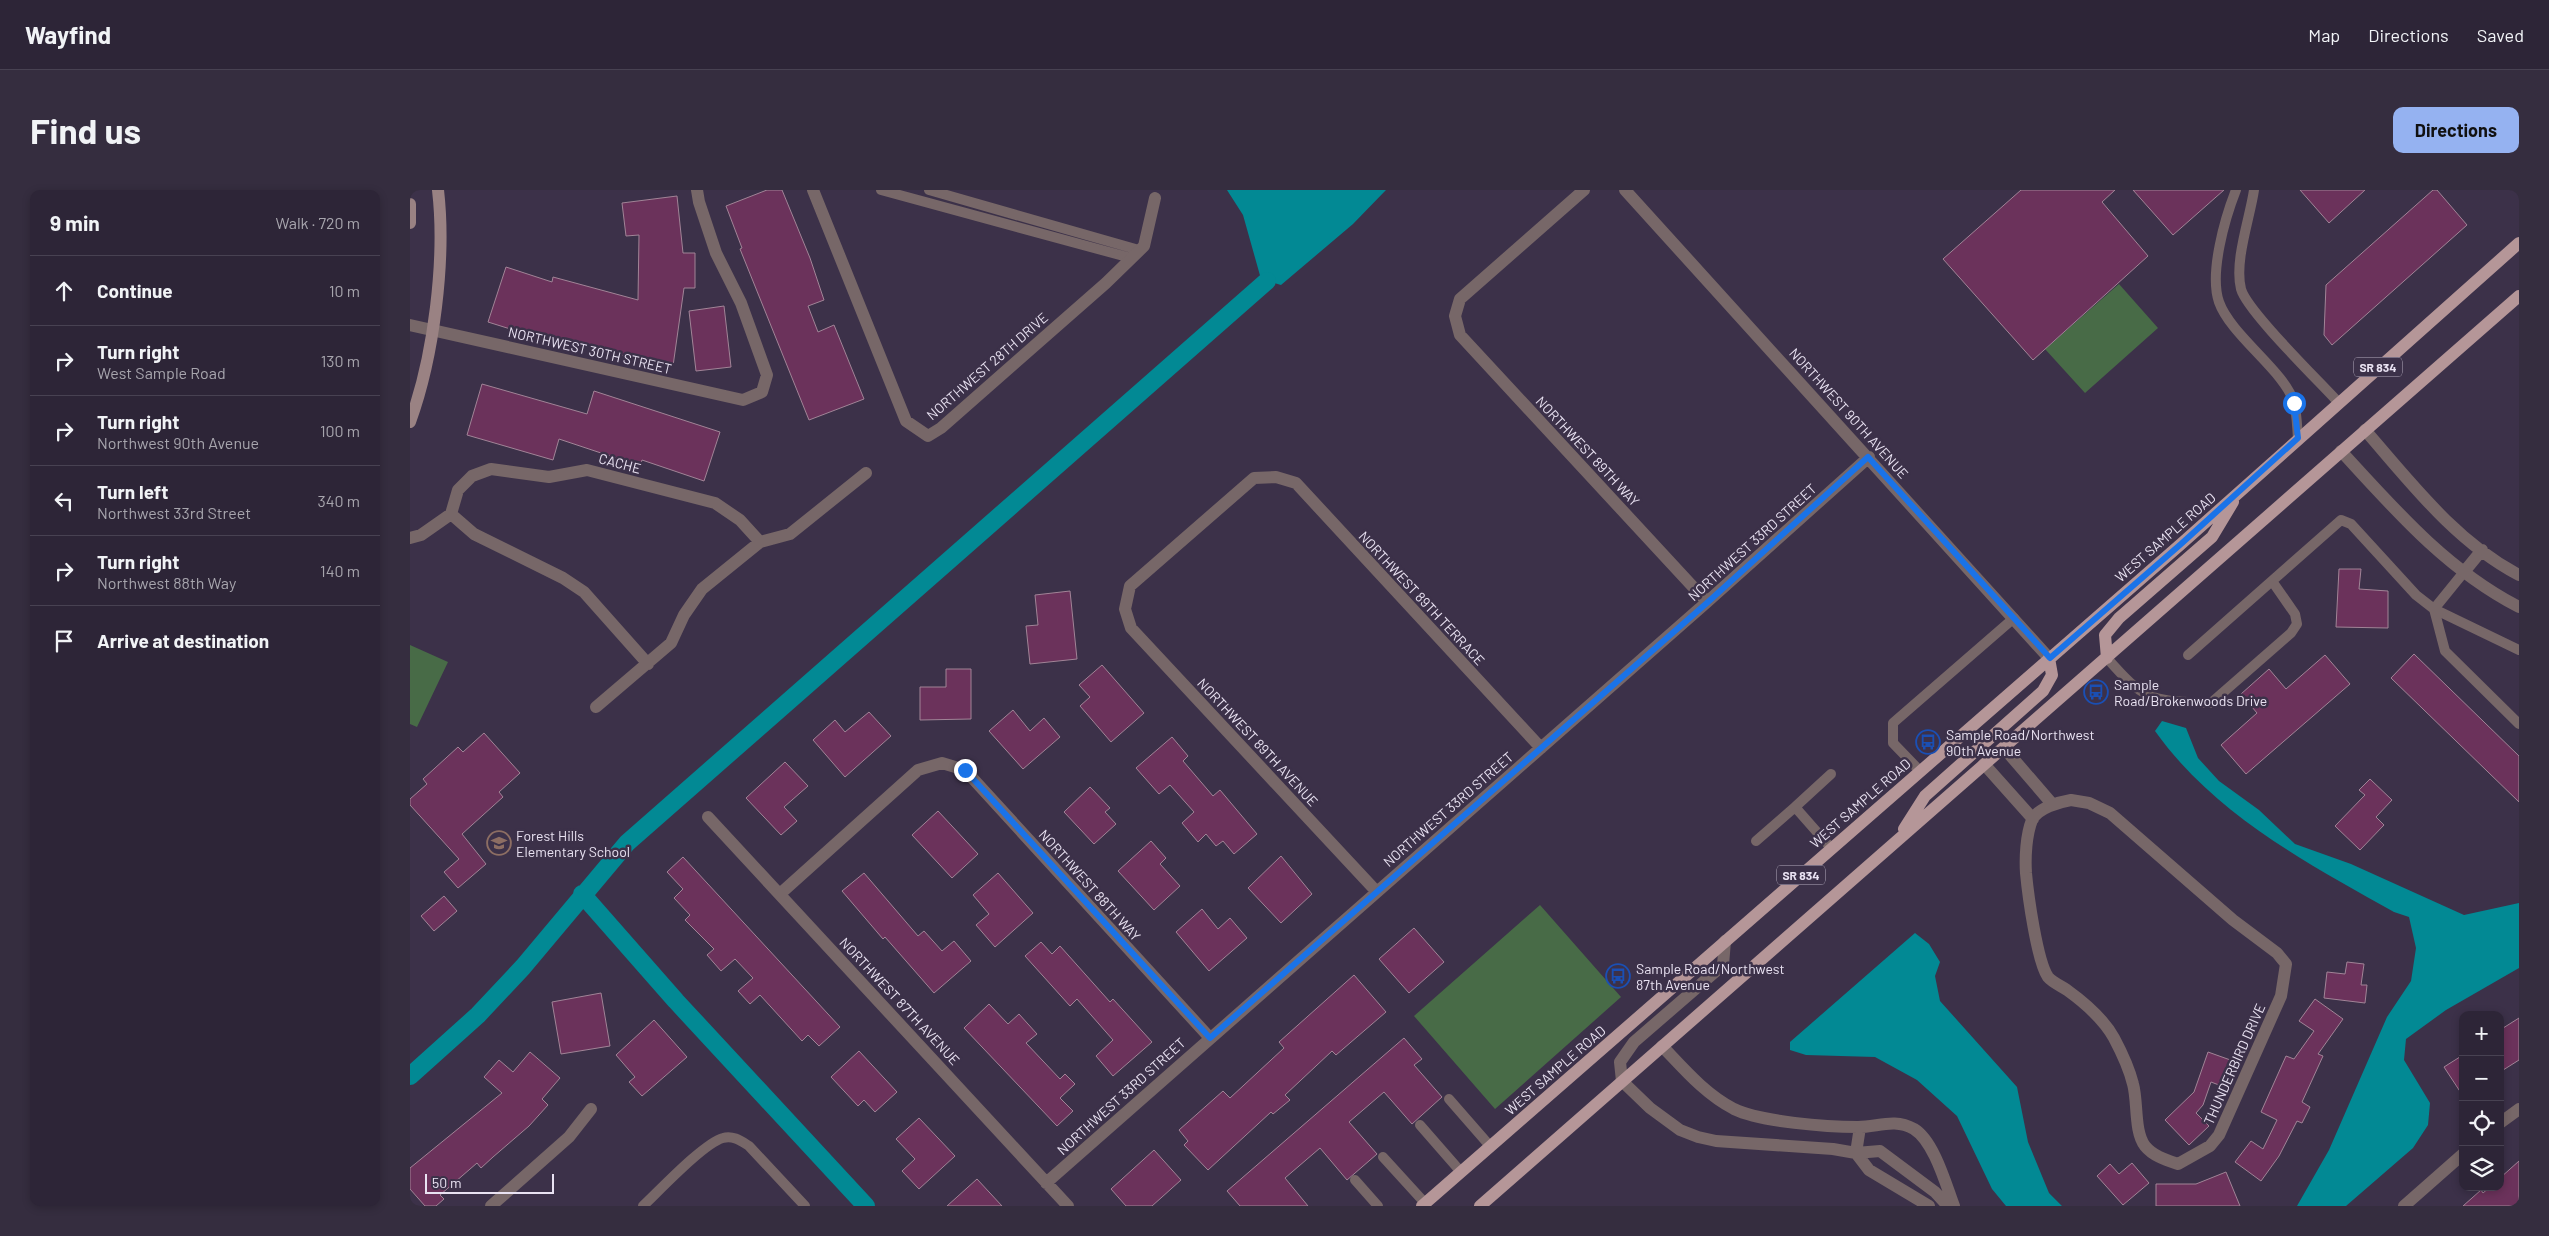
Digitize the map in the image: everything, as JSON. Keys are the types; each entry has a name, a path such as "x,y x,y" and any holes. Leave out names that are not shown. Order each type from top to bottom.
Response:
{"main road":[{"name":"WEST SAMPLE ROAD","path":"1423,1205 2050,658 2519,243"},
{"name":"SR 834","path":"1480,1206 2519,296"},
{"path":"2107,658 2105,635 2119,618 2212,537 2239,492"},
{"path":"1898,840 1924,796 2043,691 2052,675 2050,658"}],"street":[{"path":"410,422 432,330 440,250 438,190"},
{"name":"NORTHWEST 30TH STREET","path":"410,325 743,400 762,392 767,375 741,303 716,253 699,202 697,190"},
{"name":"NORTHWEST 28TH DRIVE","path":"813,190 906,421 928,436 941,428 1144,246 1155,198"},
{"name":"NORTHWEST 89TH WAY","path":"1584,190 1460,299 1455,316 1460,336 1708,602"},
{"name":"NORTHWEST 90TH AVENUE","path":"1625,190 2050,658"},
{"path":"410,204 410,223"},
{"path":"2365,430 2426,500 2482,550 2519,575"},
{"path":"2341,451 2403,519 2464,572 2519,606"},
{"name":"NORTHWEST 33RD STREET","path":"1046,1183 1376,891 1708,602 1868,457"},
{"name":"CACHE","path":"451,514 458,490 472,476 491,469 549,477 586,470 715,503 740,520 760,542"},
{"path":"596,707 670,643 684,615 702,589 760,542 790,534 866,473"},
{"name":"NORTHWEST 89TH AVENUE","path":"1276,477 1254,478 1144,573 1130,586 1125,609 1130,628 1376,891"},
{"name":"NORTHWEST 89TH TERRACE","path":"1276,477 1296,483 1542,748"},
{"path":"410,538 421,535 451,514 474,534 563,578 584,592 648,664"},
{"path":"2464,572 2482,550"},
{"path":"2004,748 2053,805"},
{"name":"NORTHWEST 88TH WAY","path":"780,893 918,770 942,763 965,770 1210,1038"},
{"path":"1984,764 2032,819"},
{"name":"THUNDERBIRD DRIVE","path":"2071,800 2088,803 2110,813 2233,920 2277,953 2286,964 2281,996 2218,1135 2210,1146 2178,1164 2159,1157 2145,1146 2138,1130 2138,1108 2134,1084 2125,1060 2110,1031 2093,1010 2049,978 2040,956 2026,872 2032,819 2053,805 2071,800"},
{"name":"NORTHWEST 87TH AVENUE","path":"708,817 1068,1206"},
{"path":"1725,941 1723,965 1634,1042 1620,1062 1622,1081 1667,1122 1698,1138 1716,1141 1834,1148 1856,1153 1880,1152 1935,1192 1948,1206"},
{"path":"1662,1046 1706,1090 1734,1109 1751,1116 1773,1120 1860,1127 1891,1123 1916,1130 1936,1159 1954,1206"},
{"path":"492,1206 569,1137 592,1109"},
{"path":"2504,1120 2519,1109"},
{"path":"1860,1127 1856,1153 1869,1170 1929,1206"},
{"path":"2404,1206 2459,1158"}],"lane":[{"path":"880,190 1135,254"},
{"path":"929,190 1135,254"},
{"path":"2236,190 2217,266 2215,282 2220,303 2236,328 2288,390 2294,403 2298,438"},
{"path":"2254,190 2240,267 2241,290 2255,312 2338,402"},
{"path":"2188,654 2341,520 2351,524 2416,595 2434,609 2519,650"},
{"path":"2434,609 2464,572"},
{"path":"2107,658 2132,686 2147,697 2160,701 2211,703 2292,633 2297,624 2295,614 2272,581"},
{"path":"2434,609 2445,651 2519,724"},
{"path":"1920,771 1893,743 1893,724 2014,618"},
{"path":"1756,841 1832,774"},
{"path":"1794,807 1831,848"},
{"path":"1448,1099 1490,1146"},
{"path":"1420,1125 1462,1172"},
{"path":"643,1206 706,1147 724,1137 738,1138 749,1146 805,1206"},
{"path":"1384,1156 1423,1205"},
{"path":"1355,1180 1378,1206"}],"shaded area":[{"path":"1227,190 1386,190 1353,224 1281,285 1261,279 1243,215"},
{"path":"2119,284 2158,328 2085,393 2045,349"},
{"path":"410,645 448,662 417,727 410,724"},
{"path":"2162,721 2186,728 2198,758 2219,781 2259,810 2295,844 2351,864 2464,915 2519,903 2519,968 2446,1010 2406,1039 2404,1060 2430,1103 2428,1125 2413,1148 2346,1206 2297,1206 2329,1150 2387,1017 2411,981 2416,948 2409,917 2394,912 2296,856 2234,812 2205,788 2179,761 2155,731"},
{"path":"1540,905 1621,997 1495,1109 1414,1016"},
{"path":"1915,933 1929,944 1940,962 1935,976 1940,1001 2017,1087 2028,1142 2049,1193 2062,1206 2006,1206 1992,1189 1957,1116 1917,1080 1875,1057 1806,1055 1790,1050 1790,1042"}],"building":[{"path":"767,190 782,190 810,258 824,300 808,306 818,332 834,325 864,399 809,420 740,249 742,248 726,206"},
{"path":"2021,190 2115,190 2102,202 2148,256 2033,360 1943,259"},
{"path":"2133,190 2224,190 2173,235"},
{"path":"2300,190 2365,190 2329,223"},
{"path":"2433,190 2437,190 2467,225 2332,345 2324,335 2326,285"},
{"path":"677,196 683,253 695,253 695,288 684,288 673,366 640,361 572,340 571,344 523,333 488,322 506,267 552,282 553,277 638,300 639,235 626,236 622,203"},
{"path":"724,306 731,367 696,371 689,311"},
{"path":"482,384 587,414 594,391 720,432 704,481 642,460 640,466 559,439 553,460 467,435"},
{"path":"2339,569 2361,569 2359,589 2388,591 2388,628 2336,627"},
{"path":"1070,591 1077,659 1030,664 1026,626 1038,625 1035,595"},
{"path":"2414,654 2519,756 2519,802 2391,678"},
{"path":"2325,655 2350,684 2246,774 2221,745 2257,713 2241,694 2269,669 2286,689"},
{"path":"1102,665 1144,713 1111,742 1080,706 1090,697 1079,685"},
{"path":"946,669 971,669 971,719 920,720 920,687 946,687"},
{"path":"1013,710 1030,731 1044,718 1060,737 1023,769 989,731"},
{"path":"869,712 891,736 845,777 813,740 835,720 845,732"},
{"path":"484,733 520,773 499,792 503,797 462,834 486,864 458,888 444,872 459,859 410,805 410,799 427,784 423,779 458,747 463,752"},
{"path":"1172,737 1188,756 1183,761 1213,796 1220,790 1257,834 1234,854 1223,841 1216,846 1206,834 1198,842 1182,823 1194,812 1170,785 1159,794 1136,768"},
{"path":"785,762 808,786 784,807 797,821 781,835 746,798"},
{"path":"2370,779 2392,800 2376,817 2384,825 2360,850 2335,826 2365,795 2359,790"},
{"path":"1090,787 1110,808 1105,812 1116,824 1094,844 1064,812"},
{"path":"938,811 978,854 952,878 912,835"},
{"path":"1151,841 1166,858 1160,864 1180,886 1154,910 1118,871"},
{"path":"1281,856 1312,894 1281,923 1248,888"},
{"path":"683,857 840,1027 819,1046 808,1035 802,1041 760,995 750,1004 738,991 753,978 735,959 721,971 707,955 714,949 685,920 690,915 674,898 683,889 667,872"},
{"path":"864,873 918,936 924,931 942,951 954,941 971,961 934,993 885,937 883,939 842,891"},
{"path":"998,873 1033,913 995,947 976,925 989,914 973,895"},
{"path":"444,896 457,911 434,931 421,916"},
{"path":"1202,909 1218,929 1230,918 1247,938 1209,971 1176,932"},
{"path":"1414,928 1444,962 1409,993 1379,959"},
{"path":"1041,942 1052,954 1060,946 1110,1002 1113,999 1152,1042 1113,1076 1096,1056 1113,1040 1077,999 1070,1006 1025,956"},
{"path":"2347,962 2364,964 2361,985 2367,985 2365,1003 2324,998 2327,972 2345,974"},
{"path":"1354,975 1386,1012 1336,1055 1332,1051 1285,1095 1290,1100 1273,1114 1271,1112 1208,1170 1184,1145 1188,1141 1179,1130 1223,1091 1230,1098 1284,1048 1279,1042"},
{"path":"601,993 610,1046 561,1054 552,1002"},
{"path":"2315,999 2343,1019 2318,1054 2323,1056 2302,1102 2310,1107 2302,1123 2297,1121 2279,1156 2261,1181 2235,1162 2251,1141 2263,1149 2277,1120 2261,1112 2286,1056 2294,1059 2314,1031 2299,1021"},
{"path":"989,1004 1008,1024 1019,1014 1037,1034 1026,1043 1060,1079 1065,1074 1075,1084 1060,1098 1073,1111 1057,1126 964,1028"},
{"path":"2519,1018 2519,1060 2504,1069 2504,1056 2504,1027"},
{"path":"654,1020 687,1057 642,1096 629,1082 635,1077 616,1055"},
{"path":"1404,1038 1422,1059 1414,1065 1442,1097 1412,1124 1384,1092 1349,1122 1377,1154 1347,1180 1320,1148 1285,1178 1308,1206 1240,1206 1227,1191"},
{"path":"859,1051 897,1092 875,1112 864,1100 858,1106 831,1077"},
{"path":"530,1052 560,1078 542,1099 548,1105 529,1126 481,1168 477,1163 440,1195 444,1199 436,1206 425,1206 410,1189 410,1168 502,1093 484,1077 499,1060 513,1072"},
{"path":"2208,1052 2236,1062 2227,1088 2211,1082 2203,1105 2196,1113 2209,1126 2189,1145 2165,1120 2194,1092"},
{"path":"2459,1058 2459,1090 2444,1067"},
{"path":"919,1118 955,1156 919,1189 902,1171 915,1159 896,1139"},
{"path":"1154,1150 1181,1180 1152,1206 1126,1206 1111,1189"},
{"path":"2519,1161 2519,1206 2463,1206 2480,1191 2483,1193 2485,1191 2504,1191 2504,1174"},
{"path":"2132,1163 2149,1183 2123,1205 2097,1176 2110,1164 2119,1174"},
{"path":"2226,1172 2240,1206 2156,1206 2156,1184 2196,1184"},
{"path":"977,1179 1002,1206 947,1206"}],"waterway":[{"path":"410,1076 478,1015 523,967 627,843 1267,281"},
{"path":"582,894 676,1001 866,1206"}],"place":[{"name":"Sample Road/Brokenwoods Drive","path":"2096,692"},
{"name":"Sample Road/Northwest 90th Avenue","path":"1928,742"},
{"name":"Forest Hills Elementary School","path":"499,843"},
{"name":"Sample Road/Northwest 87th Avenue","path":"1618,976"}],"route":[{"path":"965,770 1210,1038 1708,602 1868,457 2050,658 2181,544 2298,438 2294,403"}]}
